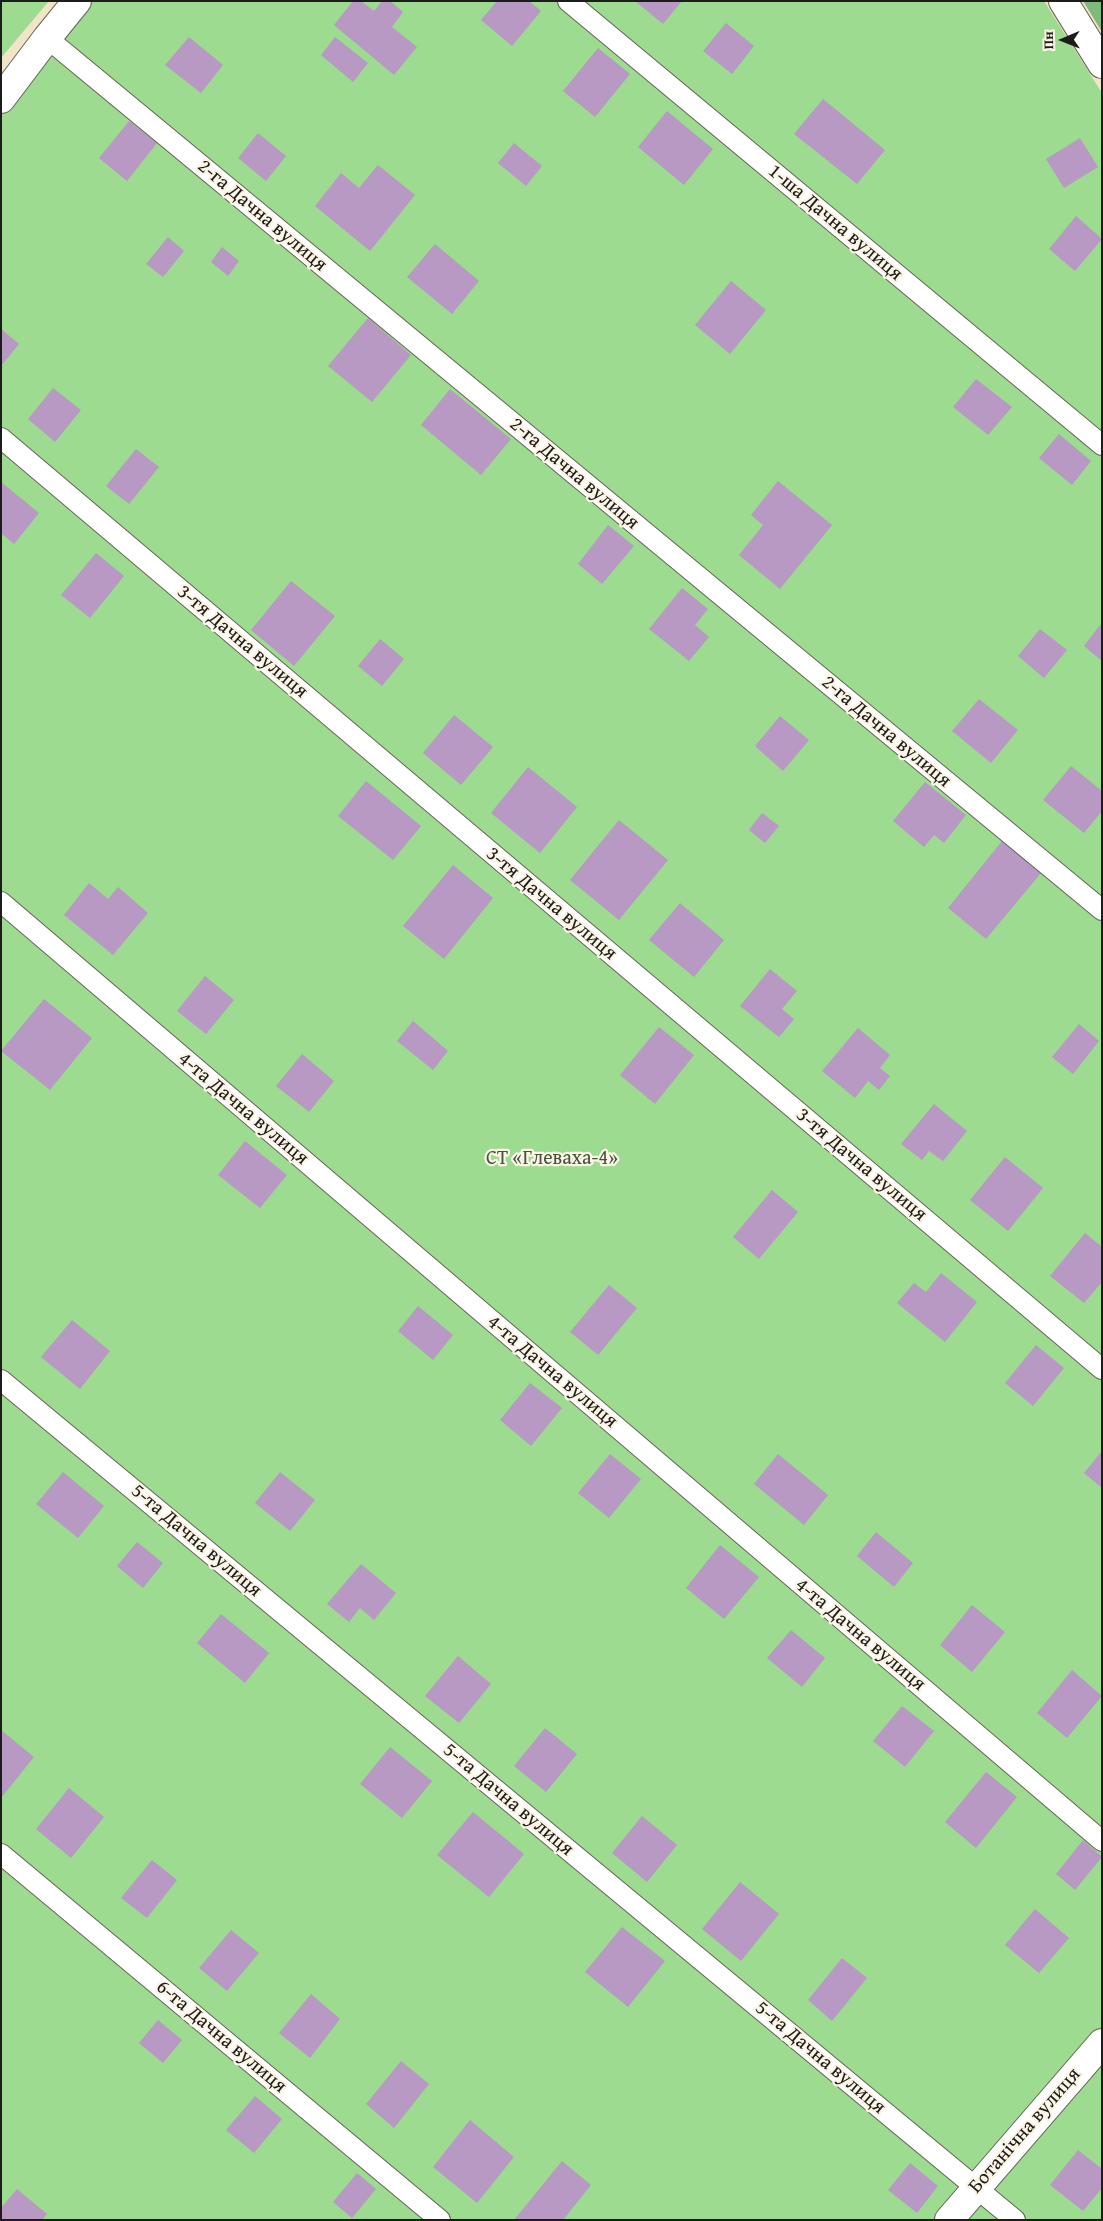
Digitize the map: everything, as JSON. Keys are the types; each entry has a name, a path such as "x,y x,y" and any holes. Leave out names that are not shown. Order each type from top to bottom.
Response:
{"street":[{"path":"1,99 46,38 77,1"},
{"path":"1063,1 1102,64"},
{"name":"Ботанічна вулиця","path":"949,2220 1102,2043"}],"lane":[{"name":"1-ша Дачна вулиця","path":"568,1 1102,445"},
{"name":"2-га Дачна вулиця","path":"46,38 1102,910"},
{"name":"3-тя Дачна вулиця","path":"1,438 1102,1369"},
{"name":"4-та Дачна вулиця","path":"1,902 1102,1841"},
{"name":"5-та Дачна вулиця","path":"1,1380 1015,2220"},
{"name":"6-та Дачна вулиця","path":"1,1854 440,2220"}],"green space":[{"path":"1,1 49,1 1,58"},
{"name":"СТ «Глеваха-4»","path":"84,1 1044,1 1102,93 1102,2220 1,2220 1,99"},
{"path":"1083,1 1102,1 1102,32"}],"building":[{"path":"353,1 361,1 374,11 382,1 390,1 403,12 392,27 417,47 394,75 334,25"},
{"path":"497,1 529,1 541,11 512,46 481,20"},
{"path":"635,1 682,1 663,24"},
{"path":"726,23 754,46 732,74 703,51"},
{"path":"189,37 223,65 201,93 165,65"},
{"path":"335,37 368,63 353,82 321,55"},
{"path":"598,48 630,74 595,117 563,91"},
{"path":"823,99 885,150 857,184 794,134"},
{"path":"667,111 713,149 684,185 638,147"},
{"path":"129,121 157,143 127,181 99,158"},
{"path":"258,133 286,156 266,181 238,158"},
{"path":"1080,138 1098,167 1064,188 1046,159"},
{"path":"514,143 542,166 526,186 498,163"},
{"path":"378,165 415,195 370,251 315,206 341,173 359,188"},
{"path":"1076,216 1102,239 1075,271 1049,249"},
{"path":"168,237 184,251 163,277 146,264"},
{"path":"435,244 479,281 452,314 407,277"},
{"path":"222,247 239,261 228,276 211,262"},
{"path":"731,281 766,310 730,354 695,325"},
{"path":"368,318 411,355 372,402 328,366"},
{"path":"1,329 19,344 1,366"},
{"path":"976,379 1012,407 988,435 953,407"},
{"path":"53,388 81,410 55,442 28,419"},
{"path":"450,389 511,439 481,475 421,425"},
{"path":"1059,434 1091,461 1072,485 1039,458"},
{"path":"136,449 159,467 129,504 106,486"},
{"path":"778,481 832,525 780,589 739,555 763,525 751,515"},
{"path":"1,482 39,513 14,544 1,533"},
{"path":"608,525 634,546 602,584 578,564"},
{"path":"96,553 124,576 90,618 61,595"},
{"path":"291,581 335,616 294,666 251,630"},
{"path":"682,588 708,609 695,625 709,637 689,661 649,629"},
{"path":"1100,625 1102,626 1102,661 1084,646"},
{"path":"1040,629 1067,650 1044,678 1018,656"},
{"path":"380,639 404,659 382,686 358,666"},
{"path":"979,699 1018,730 991,763 952,731"},
{"path":"454,715 493,747 461,785 423,753"},
{"path":"780,716 809,740 783,771 755,746"},
{"path":"1071,766 1102,791 1102,811 1084,833 1043,800"},
{"path":"528,767 577,807 540,853 491,813"},
{"path":"366,781 421,826 393,860 338,816"},
{"path":"925,782 966,815 944,843 934,835 924,847 893,821"},
{"path":"762,813 779,826 765,843 749,830"},
{"path":"619,820 668,860 619,920 570,880"},
{"path":"1002,841 1041,873 986,939 948,908"},
{"path":"453,865 493,898 444,959 403,926"},
{"path":"89,883 108,899 118,887 148,913 113,955 64,915"},
{"path":"680,903 724,940 694,977 649,940"},
{"path":"770,969 797,991 782,1009 794,1019 779,1037 740,1006"},
{"path":"205,976 234,1000 206,1034 177,1011"},
{"path":"44,999 92,1038 50,1090 1,1051"},
{"path":"413,1021 448,1051 433,1070 397,1041"},
{"path":"1079,1024 1099,1041 1073,1074 1052,1057"},
{"path":"659,1027 694,1055 655,1104 620,1075"},
{"path":"858,1028 890,1055 880,1068 890,1076 879,1090 868,1081 855,1098 822,1071"},
{"path":"302,1054 334,1081 309,1112 276,1086"},
{"path":"934,1104 967,1131 943,1161 929,1151 922,1160 901,1144"},
{"path":"245,1141 287,1175 260,1208 218,1175"},
{"path":"1005,1157 1043,1188 1008,1231 970,1200"},
{"path":"772,1190 798,1212 759,1259 733,1237"},
{"path":"1085,1233 1102,1247 1102,1282 1084,1303 1050,1276"},
{"path":"941,1273 977,1302 945,1342 897,1303 914,1283 926,1292"},
{"path":"609,1285 637,1308 598,1355 570,1332"},
{"path":"418,1306 453,1335 433,1360 398,1331"},
{"path":"72,1320 110,1351 80,1389 41,1357"},
{"path":"1036,1345 1064,1368 1033,1406 1005,1383"},
{"path":"530,1383 562,1408 531,1446 500,1420"},
{"path":"1102,1451 1102,1488 1084,1473"},
{"path":"610,1454 641,1479 609,1518 578,1493"},
{"path":"778,1454 828,1495 804,1525 754,1484"},
{"path":"63,1472 104,1506 78,1538 36,1504"},
{"path":"280,1472 315,1500 290,1531 255,1503"},
{"path":"876,1532 913,1563 894,1587 857,1556"},
{"path":"137,1542 163,1563 143,1588 117,1566"},
{"path":"720,1545 759,1577 724,1619 686,1588"},
{"path":"361,1564 396,1593 374,1620 360,1608 349,1622 327,1604"},
{"path":"972,1605 1005,1632 972,1672 940,1645"},
{"path":"221,1614 269,1653 245,1683 197,1643"},
{"path":"791,1630 825,1658 802,1687 767,1658"},
{"path":"458,1656 491,1684 459,1723 425,1696"},
{"path":"1072,1670 1102,1696 1067,1738 1037,1713"},
{"path":"902,1706 934,1731 905,1767 873,1741"},
{"path":"545,1728 577,1754 546,1792 514,1766"},
{"path":"1,1730 34,1757 1,1798"},
{"path":"390,1747 432,1781 402,1818 360,1784"},
{"path":"986,1772 1017,1797 976,1848 945,1822"},
{"path":"69,1788 104,1817 71,1858 36,1829"},
{"path":"473,1812 524,1854 489,1897 437,1855"},
{"path":"642,1816 677,1845 647,1882 612,1853"},
{"path":"1083,1840 1102,1857 1075,1890 1056,1874"},
{"path":"152,1860 177,1880 147,1918 121,1898"},
{"path":"740,1882 779,1914 741,1961 702,1929"},
{"path":"1035,1909 1069,1938 1039,1973 1005,1945"},
{"path":"622,1927 665,1961 628,2007 585,1972"},
{"path":"231,1930 259,1953 227,1991 199,1968"},
{"path":"842,1958 867,1978 832,2021 808,2000"},
{"path":"311,1994 340,2019 310,2058 279,2033"},
{"path":"158,2020 182,2040 163,2063 139,2043"},
{"path":"401,2061 429,2084 394,2128 366,2104"},
{"path":"255,2096 282,2119 254,2153 226,2130"},
{"path":"470,2120 514,2157 477,2203 433,2167"},
{"path":"1078,2150 1102,2169 1102,2188 1083,2211 1050,2185"},
{"path":"562,2161 591,2185 563,2220 514,2220"},
{"path":"910,2163 938,2186 917,2213 888,2190"},
{"path":"357,2173 376,2189 352,2218 333,2202"},
{"path":"17,2189 47,2214 42,2220 1,2220 1,2208"}]}
